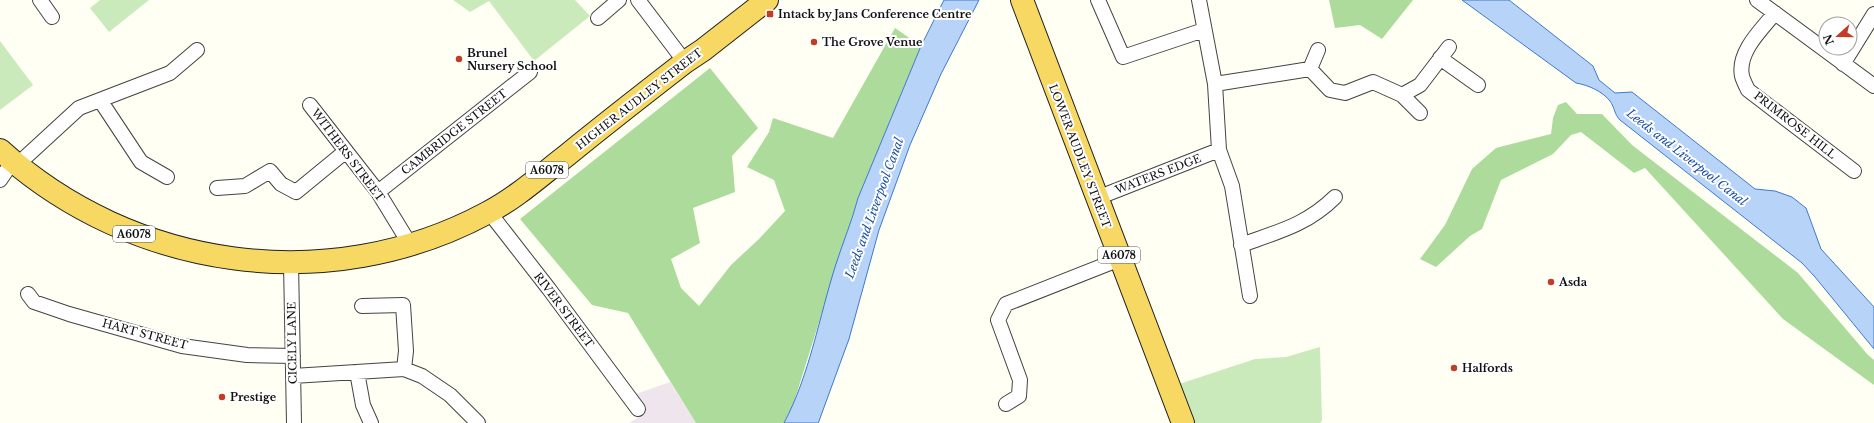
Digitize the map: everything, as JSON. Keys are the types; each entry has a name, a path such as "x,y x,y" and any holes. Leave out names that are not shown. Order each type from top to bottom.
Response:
{"highway":[{"name":"HIGHER AUDLEY STREET","path":"10,158 66,200 97,218 129,232 186,249 220,257 249,261 291,263 348,259 410,246 454,230 512,198 685,62 703,50 767,0"},
{"name":"LOWER AUDLEY STREET","path":"1022,0 1183,423"}],"street":[{"path":"40,0 52,16"},
{"path":"598,18 619,0"},
{"path":"638,0 685,62"},
{"path":"1098,0 1122,57 1204,30"},
{"path":"1199,0 1216,84 1220,150 1232,186 1250,296"},
{"path":"1758,0 1874,86"},
{"name":"PRIMROSE HILL","path":"1775,13 1748,48 1744,59 1742,76 1748,90 1854,171"},
{"path":"1843,64 1874,14"},
{"path":"1402,95 1420,85 1449,47"},
{"path":"0,180 10,158 79,108 170,73 197,50"},
{"path":"1310,69 1318,50"},
{"path":"1440,58 1478,85"},
{"path":"1216,84 1310,69"},
{"path":"1310,69 1330,90 1345,93 1374,82 1402,95 1420,113"},
{"name":"CAMBRIDGE STREET","path":"378,192 530,72"},
{"path":"100,100 141,162 167,177"},
{"name":"WITHERS STREET","path":"310,105 378,192 410,246"},
{"name":"WATERS EDGE","path":"1097,198 1220,150"},
{"path":"217,188 245,186 270,171 281,184 296,192 346,152"},
{"path":"1241,245 1295,226 1321,211 1335,197"},
{"name":"RIVER STREET","path":"489,212 549,289 638,409"},
{"path":"1006,404 1019,396 1020,380 998,320 1006,304 1120,259"},
{"name":"CICELY LANE","path":"291,263 294,423"},
{"name":"HART STREET","path":"28,294 34,302 69,314 182,346 247,355 293,356"},
{"path":"362,306 403,305 406,351 404,369"},
{"path":"293,376 404,369 422,376 450,395 478,423"},
{"path":"357,372 363,405 371,423"}],"shaded area":[{"path":"670,382 696,423 629,423 645,413 636,394"}],"green space":[{"path":"100,0 149,0 109,32 90,8"},
{"path":"453,0 575,0 590,16 534,61 489,1 470,12"},
{"path":"1329,0 1413,0 1382,39 1360,25 1335,28"},
{"path":"895,28 921,46 858,198 793,405 784,423 696,423 628,313 592,305 520,219 710,68 758,128 732,156 735,192 693,208 700,243 671,259 681,288 699,306 731,265 759,239 785,211 774,180 747,167 769,132 773,118 833,138"},
{"path":"0,41 33,85 0,110"},
{"path":"1566,102 1577,114 1602,114 1632,145 1798,273 1868,355 1874,360 1874,385 1783,319 1645,168 1634,173 1581,132 1571,135 1553,154 1501,180 1482,229 1470,236 1436,267 1420,259 1445,225 1472,169 1496,148 1551,134 1553,118 1558,105"},
{"path":"1320,347 1322,421 1320,423 1183,423 1170,387 1255,359 1286,357"}],"water":[{"name":"Leeds and Liverpool Canal","path":"944,0 979,0 941,74 910,145 879,230 849,339 819,421 818,423 784,423 801,385 836,264 858,198 921,46"},
{"name":"Leeds and Liverpool Canal","path":"1462,0 1509,0 1593,66 1599,80 1615,93 1632,92 1755,189 1775,191 1792,197 1806,208 1821,249 1874,307 1874,349 1802,263 1620,120 1610,101 1603,94 1590,87 1576,83"}],"place":[{"name":"Intack by Jans Conference Centre","path":"770,14"},
{"name":"The Grove Venue","path":"814,42"},
{"name":"Brunel Nursery School","path":"459,59"},
{"name":"Asda","path":"1551,282"},
{"name":"Halfords","path":"1454,368"},
{"name":"Prestige","path":"222,397"}]}
